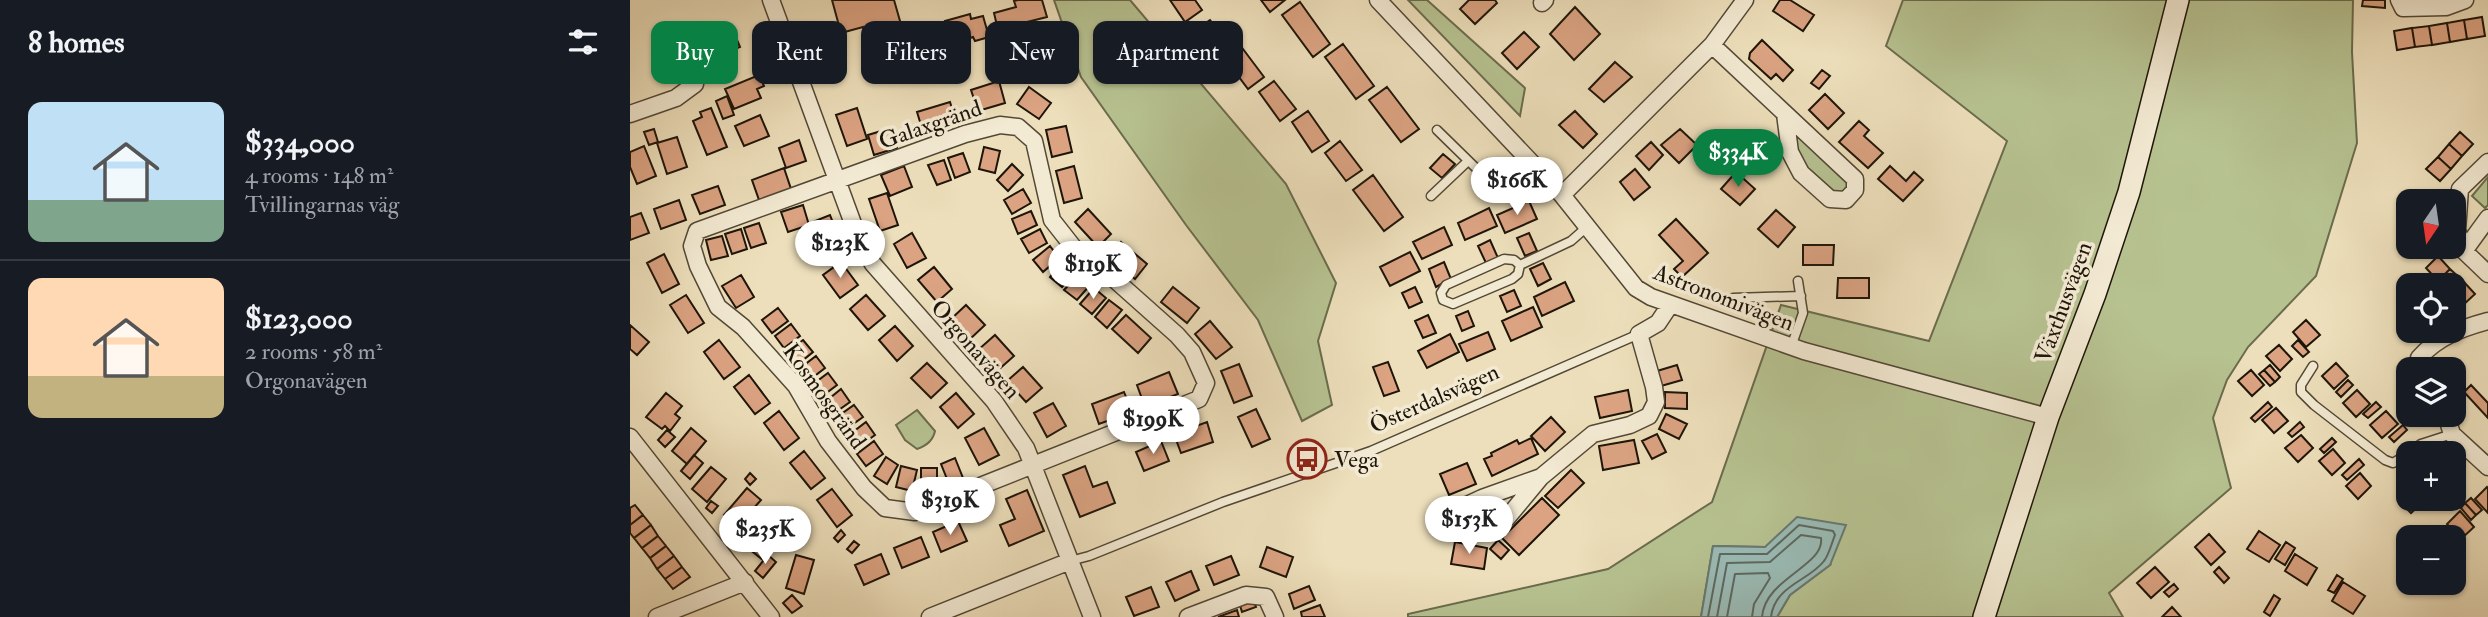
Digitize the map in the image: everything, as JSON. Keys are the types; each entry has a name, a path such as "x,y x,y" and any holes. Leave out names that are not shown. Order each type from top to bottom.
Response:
{"street":[{"name":"Orgonavägen","path":"771,0 859,240 873,264 994,401 1026,448 1092,617"},
{"name":"Astronomivägen","path":"1378,0 1562,195 1636,288 1651,298 1791,346 2049,417"},
{"path":"1562,195 1712,45 1745,0"},
{"name":"Växthusvägen","path":"1984,617 2049,417 2095,294 2129,192 2178,0"},
{"path":"2399,0 2403,8 2446,7 2465,0"},
{"path":"1712,45 1855,179 1856,190 1846,200 1830,199 1801,173 1790,152 1785,114"},
{"path":"630,114 676,98 695,84"},
{"name":"Galaxgränd","path":"838,181 965,134 1000,125 1018,127 1034,141 1052,220 1074,248 1138,300 1192,352 1206,383 1199,399 1033,464"},
{"path":"2460,189 2488,162"},
{"name":"Kosmosgränd","path":"838,181 697,231 692,246 698,266 718,307 743,327 796,386 828,441 864,488 885,508 915,512 965,494 1033,464"},
{"path":"2466,248 2488,218"},
{"path":"2466,253 2488,274"},
{"name":"Österdalsvägen","path":"1639,334 1658,323 1670,305"},
{"path":"2420,357 2429,346 2462,328 2488,321"},
{"path":"1482,498 1474,517 1486,525 1507,518 1541,477 1593,434 1630,425 1649,416 1656,402 1639,334"},
{"path":"2449,427 2452,434 2488,467"},
{"path":"630,437 771,617"},
{"path":"1437,519 1482,498 1541,477"},
{"name":"Österdalsvägen","path":"930,617 1070,561"},
{"path":"657,617 745,582"},
{"path":"1188,617 1246,595 1266,597 1275,617"}],"lane":[{"path":"1437,131 1484,176 1497,180 1511,177 1528,160"},
{"path":"1431,196 1468,161"},
{"path":"1520,265 1571,241 1588,226"},
{"path":"1504,259 1514,260 1520,265 1518,274 1512,279 1453,304 1446,303 1441,298 1446,285 1504,259"},
{"path":"1791,346 1803,313 1798,281"},
{"path":"1733,298 1801,296"},
{"name":"Österdalsvägen","path":"1070,561 1090,556 1279,482 1362,455 1639,334"},
{"path":"2313,366 2301,385 2301,392 2385,460 2396,461"},
{"path":"2430,441 2452,434"}],"green space":[{"path":"1054,0 1130,0 1148,21 1093,21 1093,84 1201,84 1286,184 1336,283 1318,341 1332,405 1302,421 1258,320 1186,225 1081,77 1079,21 1061,21"},
{"path":"1408,0 1427,0 1525,88 1520,116"},
{"path":"1903,0 2353,0 2352,52 2357,143 2316,276 2248,347 2227,380 2213,418 2231,488 2109,593 2123,617 1777,617 1790,595 1830,565 1765,547 1713,546 1701,617 1408,617 1408,614 1608,569 1712,502 1781,305 1929,341 2007,141 1886,46"},
{"path":"1796,134 1851,180 1850,193 1835,192 1798,159 1794,136"},
{"path":"2488,177 2488,205 2485,208 2472,196"},
{"path":"917,410 935,431 929,443 917,449 905,440 896,425"}],"water":[{"path":"1797,517 1846,525 1830,565 1790,595 1777,617 1701,617 1713,546 1765,547"}],"building":[{"path":"832,0 894,0 900,21 861,21 861,28 847,31 847,21 838,21"},
{"path":"1042,0 1047,17 1031,21 996,21 994,13 1016,7 1014,1"},
{"path":"1170,0 1195,0 1202,10 1184,21"},
{"path":"1261,0 1285,0 1270,12"},
{"path":"1469,0 1495,0 1497,3 1475,24 1460,9"},
{"path":"1780,0 1790,0 1814,15 1803,31 1773,11"},
{"path":"2363,0 2385,0 2385,8 2362,6"},
{"path":"1300,2 1330,44 1313,57 1282,15"},
{"path":"1575,7 1600,34 1574,60 1550,34"},
{"path":"970,14 971,19 983,16 985,38 975,41 971,38 971,21 945,21"},
{"path":"2482,17 2485,36 2467,39 2464,20"},
{"path":"2464,20 2467,39 2450,42 2447,23"},
{"path":"2447,23 2450,42 2432,45 2429,26"},
{"path":"2429,26 2432,45 2415,47 2412,28"},
{"path":"2412,28 2415,47 2397,50 2394,31"},
{"path":"1524,32 1539,47 1517,69 1502,53"},
{"path":"1762,40 1793,70 1783,81 1776,74 1771,79 1749,59 1750,53"},
{"path":"1343,44 1374,86 1356,99 1325,57"},
{"path":"1243,49 1264,77 1248,89 1243,82"},
{"path":"1615,62 1632,77 1604,102 1589,89"},
{"path":"1822,70 1830,76 1819,89 1811,83"},
{"path":"752,78 752,84 763,84 764,86 757,89 761,98 734,109 725,89"},
{"path":"1274,81 1296,109 1280,121 1259,92"},
{"path":"1000,84 1005,103 978,111 971,90"},
{"path":"1029,87 1051,103 1039,119 1017,104"},
{"path":"1387,87 1419,129 1401,142 1369,100"},
{"path":"1825,94 1844,113 1828,129 1809,110"},
{"path":"727,96 734,115 723,119 716,101"},
{"path":"950,102 957,124 924,135 917,112"},
{"path":"711,108 727,147 707,155 693,121 702,117 700,112"},
{"path":"857,108 867,139 847,146 836,115"},
{"path":"1308,111 1329,141 1312,152 1292,122"},
{"path":"1575,111 1597,134 1583,148 1559,125"},
{"path":"760,115 769,136 744,146 735,126"},
{"path":"1859,121 1869,130 1864,136 1883,153 1868,168 1839,142"},
{"path":"1066,126 1072,152 1052,157 1046,130"},
{"path":"891,128 897,148 874,155 868,135"},
{"path":"654,129 658,142 649,145 644,132"},
{"path":"1680,129 1697,145 1679,163 1661,145"},
{"path":"2460,132 2473,144 2462,156 2449,144"},
{"path":"677,137 687,167 667,174 657,143"},
{"path":"799,140 806,161 786,168 779,148"},
{"path":"1340,141 1362,170 1346,181 1325,153"},
{"path":"1651,142 1663,155 1649,170 1636,156"},
{"path":"2449,144 2462,156 2451,169 2438,157"},
{"path":"644,146 656,176 637,184 630,167 630,152"},
{"path":"984,147 1000,151 995,173 979,169"},
{"path":"963,153 970,172 955,178 948,158"},
{"path":"1443,154 1455,164 1442,178 1430,168"},
{"path":"2438,157 2451,169 2440,181 2426,169"},
{"path":"944,160 951,180 937,185 928,165"},
{"path":"1012,164 1023,175 1008,191 997,180"},
{"path":"904,166 912,187 890,196 881,175"},
{"path":"1074,166 1082,198 1064,203 1056,171"},
{"path":"1890,166 1906,181 1914,172 1923,180 1903,201 1878,179"},
{"path":"784,168 791,189 759,200 752,180"},
{"path":"1635,169 1650,187 1634,200 1620,182"},
{"path":"1736,172 1755,189 1740,205 1721,189"},
{"path":"1373,175 1403,217 1384,231 1353,190"},
{"path":"718,186 725,205 700,214 692,195"},
{"path":"1023,189 1031,203 1012,214 1004,200"},
{"path":"887,193 898,225 880,231 869,199"},
{"path":"679,200 686,220 661,229 654,209"},
{"path":"1529,201 1537,219 1505,233 1497,215"},
{"path":"803,205 809,225 788,232 781,212"},
{"path":"1489,208 1497,226 1465,240 1458,223"},
{"path":"1088,209 1111,234 1098,247 1075,222"},
{"path":"1776,210 1795,227 1778,247 1758,229"},
{"path":"1031,211 1037,225 1018,234 1012,219"},
{"path":"641,213 649,233 630,240 630,217"},
{"path":"830,215 842,246 822,254 810,223"},
{"path":"1676,219 1708,253 1682,277 1674,269 1683,261 1659,235"},
{"path":"759,223 766,243 751,248 744,228"},
{"path":"1444,227 1452,245 1422,259 1413,242"},
{"path":"741,229 747,249 732,254 725,234"},
{"path":"1040,229 1047,243 1029,253 1021,239"},
{"path":"912,233 926,258 907,268 894,244"},
{"path":"1529,233 1537,251 1525,256 1517,238"},
{"path":"722,236 728,256 711,260 706,240"},
{"path":"1490,240 1498,258 1486,263 1478,246"},
{"path":"1121,242 1147,264 1135,279 1109,257"},
{"path":"1803,245 1834,245 1833,265 1803,265"},
{"path":"1050,246 1059,258 1043,272 1033,260"},
{"path":"1410,252 1420,271 1390,286 1380,267"},
{"path":"664,254 679,284 662,293 647,263"},
{"path":"2435,259 2441,259 2450,269 2446,273 2431,273 2426,268"},
{"path":"1063,261 1075,272 1062,287 1050,277"},
{"path":"841,262 858,285 840,298 823,275"},
{"path":"1444,262 1451,279 1436,287 1429,269"},
{"path":"1543,263 1551,279 1538,286 1530,269"},
{"path":"934,267 952,289 937,302 918,280"},
{"path":"1079,274 1091,284 1077,300 1064,290"},
{"path":"741,275 754,297 736,308 722,286"},
{"path":"1838,278 1869,278 1869,298 1837,298"},
{"path":"1565,282 1574,301 1542,316 1534,297"},
{"path":"2466,284 2475,294 2466,302"},
{"path":"1173,287 1199,308 1187,323 1161,302"},
{"path":"1415,287 1422,302 1409,308 1402,293"},
{"path":"1094,288 1106,298 1092,314 1080,304"},
{"path":"1514,290 1521,306 1507,312 1500,296"},
{"path":"686,295 704,323 688,333 670,305"},
{"path":"866,295 885,316 868,330 850,309"},
{"path":"1109,300 1122,310 1107,328 1095,317"},
{"path":"966,305 985,325 969,340 951,319"},
{"path":"1533,307 1542,327 1511,341 1502,321"},
{"path":"778,308 788,321 772,333 762,320"},
{"path":"1468,311 1474,326 1462,331 1456,316"},
{"path":"1126,315 1151,338 1138,353 1112,329"},
{"path":"1428,315 1436,333 1423,338 1415,321"},
{"path":"2306,320 2320,335 2306,347 2293,332"},
{"path":"1210,321 1232,347 1216,359 1195,334"},
{"path":"791,324 800,336 784,348 775,336"},
{"path":"630,325 649,342 637,355 630,349"},
{"path":"895,326 913,346 897,361 879,340"},
{"path":"1488,332 1495,349 1467,361 1459,344"},
{"path":"1450,334 1459,352 1427,368 1418,351"},
{"path":"995,335 1014,356 997,371 978,350"},
{"path":"719,340 740,367 724,379 704,352"},
{"path":"803,340 813,352 797,365 787,352"},
{"path":"2298,340 2309,352 2303,357 2292,346"},
{"path":"2279,345 2292,359 2280,371 2266,356"},
{"path":"816,356 825,368 808,381 799,369"},
{"path":"1388,362 1399,391 1384,396 1373,367"},
{"path":"927,363 947,383 931,398 911,378"},
{"path":"2336,363 2348,376 2334,389 2322,376"},
{"path":"1239,364 1252,396 1234,403 1221,371"},
{"path":"1677,365 1682,380 1661,386 1657,371"},
{"path":"2270,365 2280,377 2275,382 2264,370"},
{"path":"1023,367 1042,388 1026,402 1007,381"},
{"path":"2251,370 2264,385 2252,396 2238,381"},
{"path":"2264,370 2275,382 2270,386 2259,374"},
{"path":"1169,372 1178,394 1145,407 1137,385"},
{"path":"828,373 837,385 821,397 812,385"},
{"path":"749,375 770,403 755,414 734,387"},
{"path":"2348,380 2353,385 2341,397 2336,392"},
{"path":"2471,385 2488,403 2488,418 2466,394"},
{"path":"841,389 850,402 833,414 825,402"},
{"path":"1628,390 1632,411 1600,418 1595,397"},
{"path":"2357,390 2370,404 2356,417 2343,403"},
{"path":"1124,392 1132,412 1099,424 1092,404"},
{"path":"1665,392 1687,393 1687,409 1665,408"},
{"path":"666,393 682,406 675,414 680,418 670,431 665,426 662,429 646,417"},
{"path":"956,393 974,414 958,428 940,407"},
{"path":"2268,402 2272,407 2255,422 2251,418"},
{"path":"2376,402 2381,407 2368,418 2363,414"},
{"path":"1053,403 1066,426 1047,437 1034,413"},
{"path":"854,405 863,417 846,429 837,417"},
{"path":"2276,408 2288,421 2274,433 2262,420"},
{"path":"1256,409 1270,439 1252,447 1238,417"},
{"path":"779,411 799,438 784,450 764,423"},
{"path":"2386,411 2396,422 2396,426 2382,438 2370,425"},
{"path":"1666,414 1687,424 1679,439 1659,429"},
{"path":"1551,417 1565,432 1545,451 1531,436"},
{"path":"866,422 875,435 858,447 849,435"},
{"path":"1207,422 1213,442 1181,453 1174,434"},
{"path":"2300,422 2304,427 2292,437 2288,433"},
{"path":"2401,427 2407,430 2394,442 2389,437"},
{"path":"691,428 706,441 687,464 672,451"},
{"path":"984,428 999,455 979,465 965,438"},
{"path":"667,430 675,437 665,447 658,440"},
{"path":"1657,434 1666,452 1652,459 1642,441"},
{"path":"2301,435 2313,448 2298,462 2285,448"},
{"path":"1531,438 1538,454 1492,476 1484,459 1517,440 1519,444"},
{"path":"2332,438 2336,442 2324,453 2320,449"},
{"path":"1634,440 1639,463 1603,470 1599,446"},
{"path":"874,441 883,454 866,466 857,454"},
{"path":"1161,441 1169,461 1144,471 1136,452"},
{"path":"2333,449 2345,463 2332,475 2319,461"},
{"path":"804,451 825,478 811,489 790,463"},
{"path":"694,455 703,463 690,479 681,471"},
{"path":"886,457 898,465 887,484 874,476"},
{"path":"955,458 963,478 949,484 941,464"},
{"path":"2359,459 2364,465 2347,480 2342,475"},
{"path":"1467,463 1476,484 1449,495 1440,474"},
{"path":"901,466 917,470 912,491 896,487"},
{"path":"1085,466 1093,487 1107,482 1115,503 1080,517 1063,475"},
{"path":"711,467 726,479 707,502 692,489"},
{"path":"921,468 937,468 937,490 921,490"},
{"path":"1571,470 1584,483 1558,508 1545,496"},
{"path":"750,473 756,479 750,485 745,479"},
{"path":"2360,473 2371,486 2358,499 2346,486"},
{"path":"747,488 761,500 737,527 724,515"},
{"path":"2488,488 2488,513 2475,499"},
{"path":"832,489 852,515 837,527 817,500"},
{"path":"1027,490 1044,531 1009,546 1000,525 1015,519 1006,499"},
{"path":"1542,498 1559,515 1519,555 1502,538"},
{"path":"2471,498 2482,510 2476,515 2466,502"},
{"path":"711,501 718,506 712,513 706,508"},
{"path":"2466,504 2476,515 2471,520 2464,511 2466,511"},
{"path":"635,505 643,515 630,525 630,508"},
{"path":"2460,511 2474,527 2466,534 2466,525 2447,524"},
{"path":"643,515 651,525 634,538 630,533 630,525"},
{"path":"743,521 752,529 738,545 729,537"},
{"path":"958,521 967,541 941,552 933,532"},
{"path":"651,525 658,536 642,548 634,538"},
{"path":"767,525 782,538 763,560 748,548"},
{"path":"841,530 845,535 838,542 834,538"},
{"path":"2259,531 2280,545 2269,562 2247,549"},
{"path":"2209,534 2225,552 2211,565 2195,547"},
{"path":"658,536 666,546 650,558 642,548"},
{"path":"921,537 929,557 902,568 894,548"},
{"path":"1498,540 1509,550 1501,559 1490,549"},
{"path":"854,541 859,545 852,553 847,549"},
{"path":"1455,542 1487,548 1484,569 1451,564"},
{"path":"2286,542 2295,548 2285,565 2275,559"},
{"path":"666,546 674,556 657,569 650,558"},
{"path":"1267,547 1293,557 1286,577 1260,567"},
{"path":"881,554 889,574 864,585 855,565"},
{"path":"2295,554 2317,568 2307,585 2285,571"},
{"path":"768,555 776,562 763,578 755,571"},
{"path":"796,555 814,560 804,594 786,588"},
{"path":"674,556 682,567 665,579 657,569"},
{"path":"1231,556 1239,575 1214,585 1206,566"},
{"path":"682,567 690,577 673,589 665,579"},
{"path":"2155,567 2169,582 2151,598 2137,583"},
{"path":"2219,567 2229,578 2224,583 2214,572"},
{"path":"1191,571 1199,590 1175,601 1166,582"},
{"path":"2337,575 2343,579 2334,593 2328,590"},
{"path":"2343,582 2365,596 2353,614 2332,601"},
{"path":"2174,584 2178,589 2169,597 2164,592"},
{"path":"1309,586 1315,600 1294,609 1289,594"},
{"path":"1151,587 1159,607 1134,616 1126,597"},
{"path":"792,595 802,606 792,613 783,603"},
{"path":"2274,595 2280,599 2270,616 2264,612"},
{"path":"1252,597 1256,607 1242,612 1239,602"},
{"path":"1320,605 1325,617 1302,617 1301,612"},
{"path":"2172,607 2181,617 2162,617"},
{"path":"1237,610 1239,617 1218,617"}],"place":[{"name":"Vega","path":"1307,459"}]}
